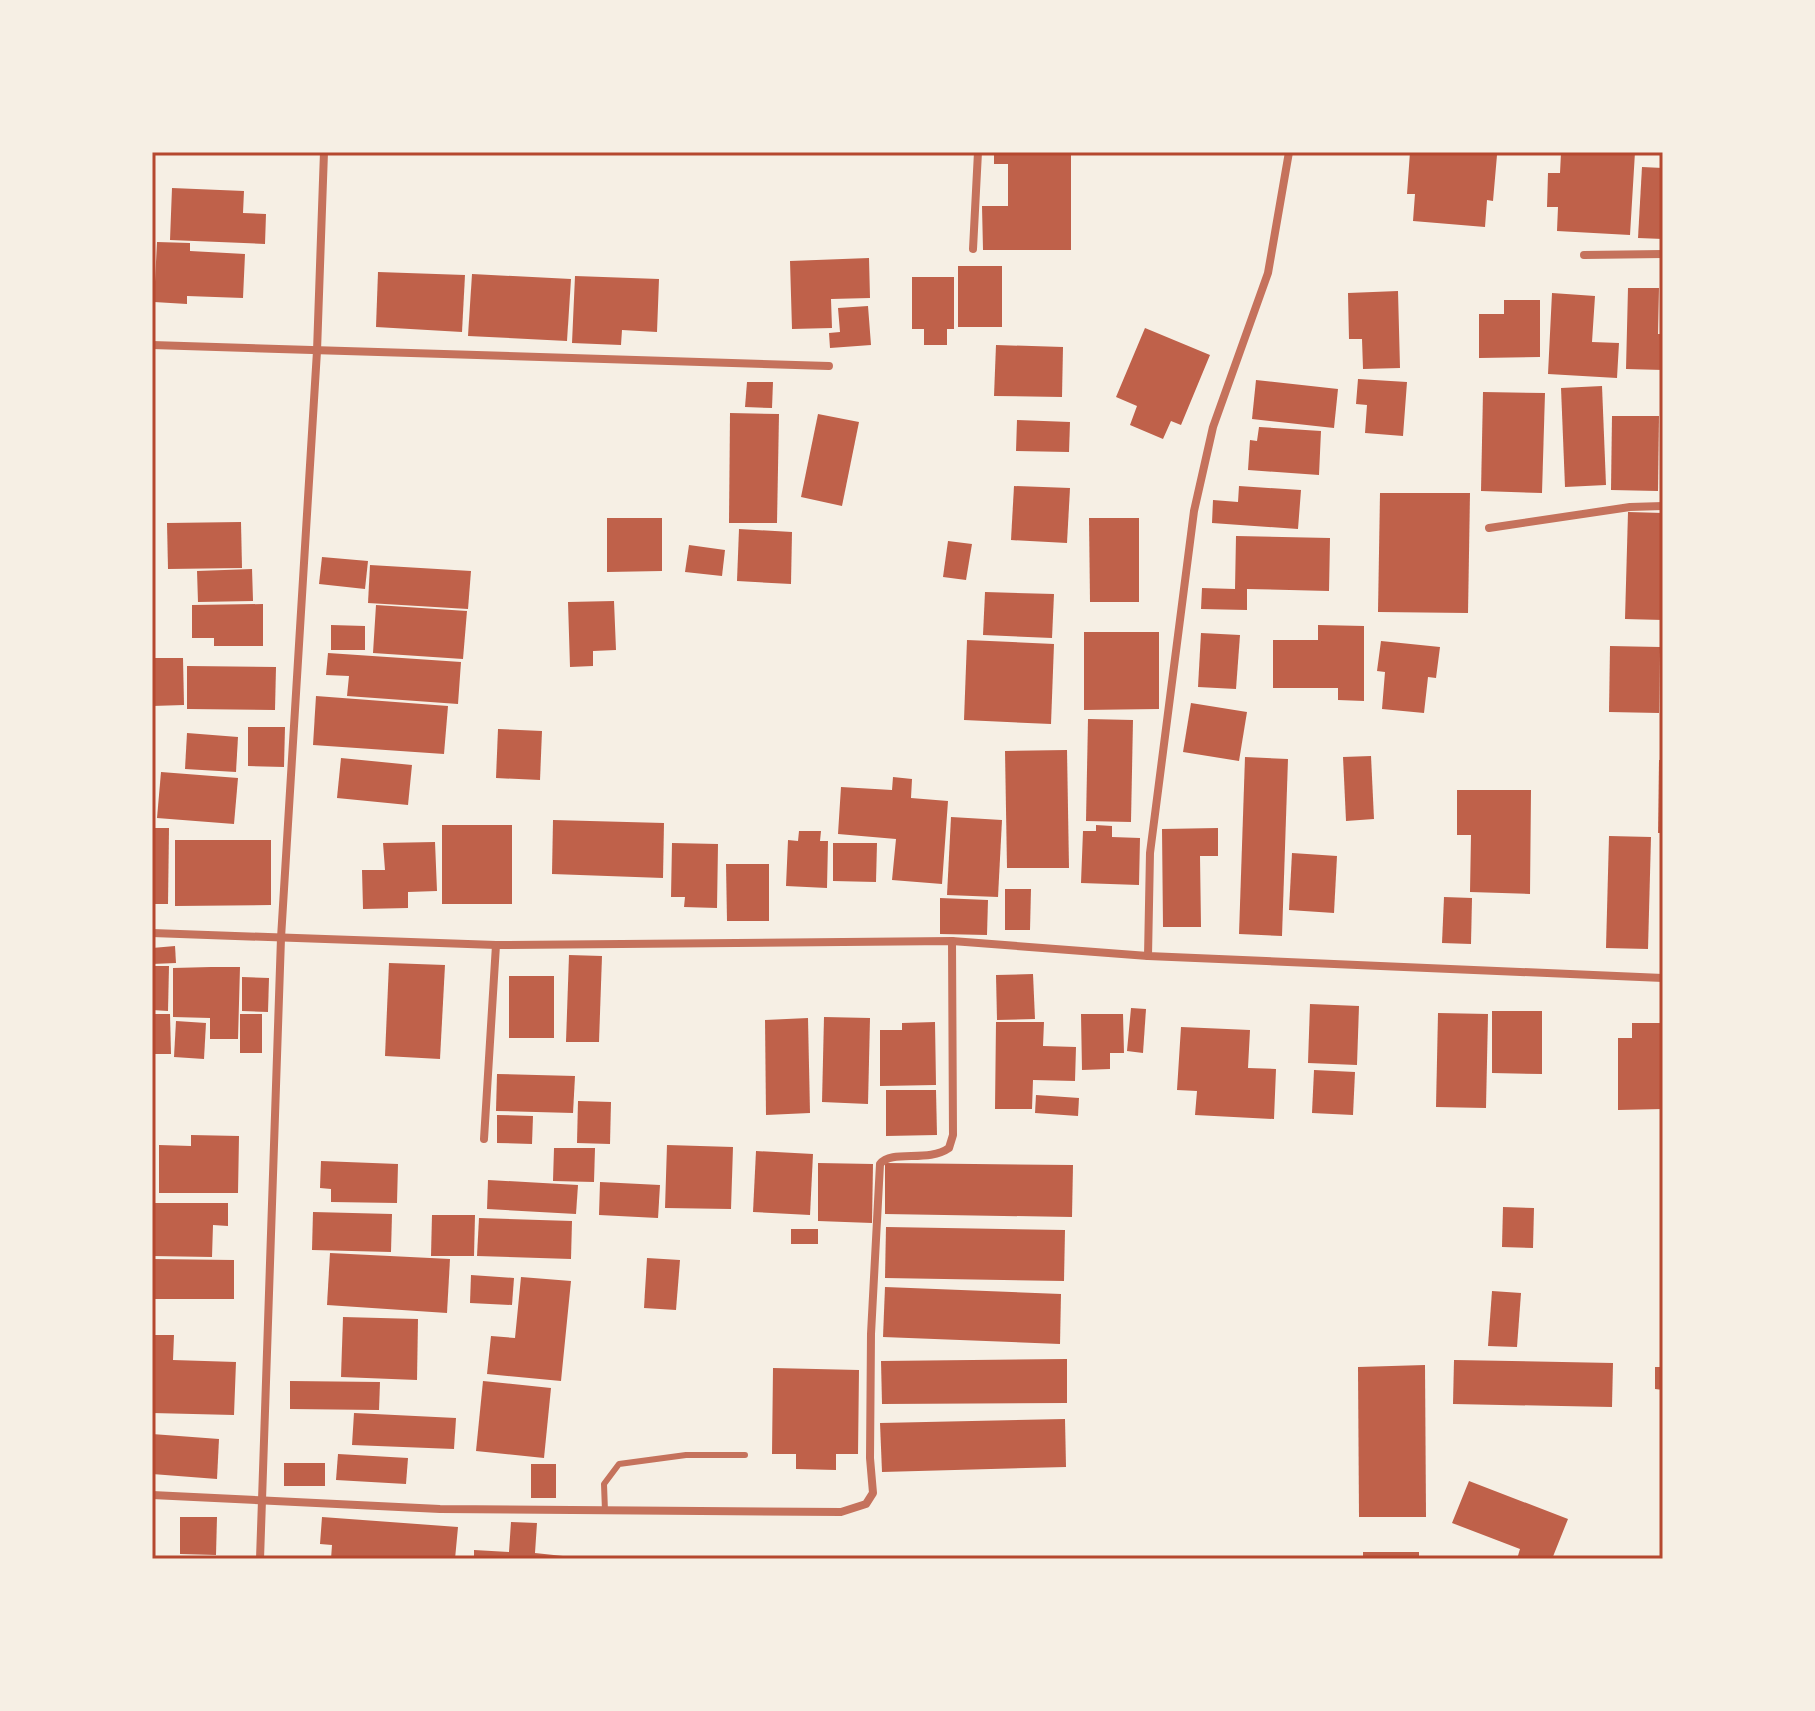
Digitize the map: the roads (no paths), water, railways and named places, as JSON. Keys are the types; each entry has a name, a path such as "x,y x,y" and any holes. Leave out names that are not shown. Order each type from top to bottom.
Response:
{"street":[{"path":"260,1559 281,938 317,351 324,152"},
{"path":"973,249 978,152"},
{"path":"1148,956 1150,853 1194,511 1213,427 1268,273 1289,152"},
{"path":"1584,255 1663,254"},
{"path":"152,345 829,366"},
{"path":"1489,528 1630,507 1663,506"},
{"path":"152,933 496,945 952,941 1148,956 1663,978"},
{"path":"152,1495 440,1509 841,1512 866,1504 873,1493 870,1458 871,1334 880,1164 892,1157 926,1158 949,1148 953,1135 952,941"},
{"path":"484,1139 496,945"}],"lane":[{"path":"605,1511 604,1484 619,1464 686,1455 745,1455"}]}
